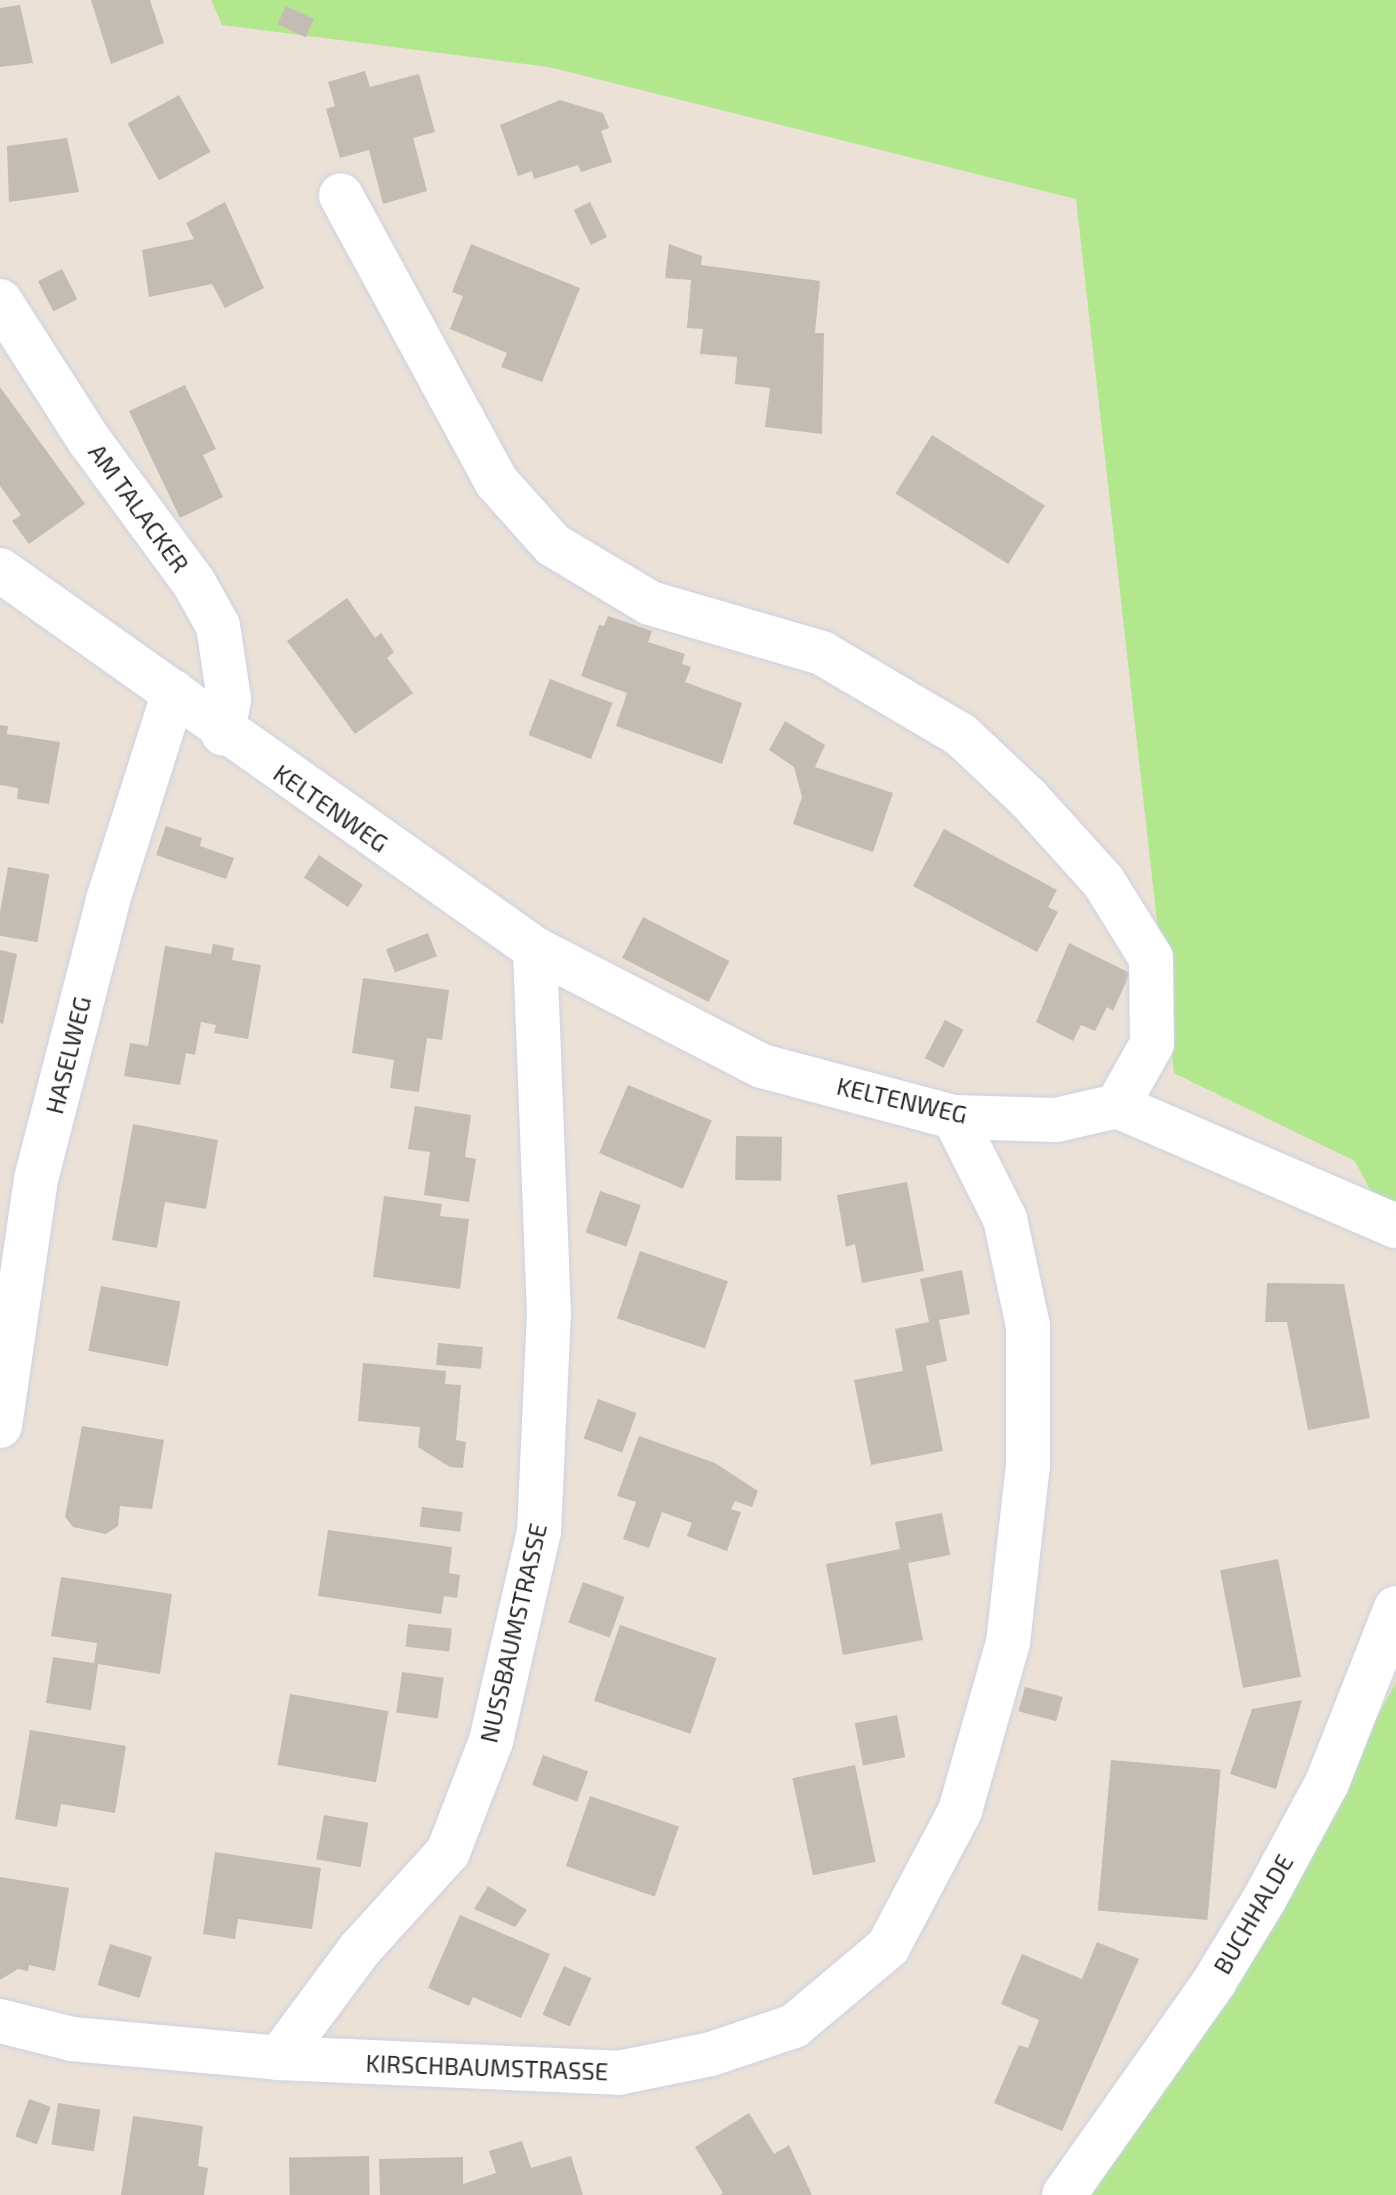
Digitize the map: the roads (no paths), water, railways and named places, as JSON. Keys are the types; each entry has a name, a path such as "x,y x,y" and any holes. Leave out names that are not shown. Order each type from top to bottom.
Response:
{"street":[{"path":"341,195 496,481 553,545 650,603 822,653 961,735 1028,798 1103,881 1151,958 1152,1044 1117,1106 1387,1222 1396,1263"},
{"name":"AM TALACKER","path":"0,301 89,440 194,583 218,626 229,699 223,733"},
{"name":"KELTENWEG","path":"0,570 174,692 223,733 535,949 762,1066 954,1117 1056,1120 1117,1106"},
{"name":"HASELWEG","path":"0,1426 36,1179 108,900 174,692"},
{"name":"NUSSBAUMSTRASSE","path":"279,2058 360,1949 448,1852 491,1741 505,1681 539,1532 549,1315 535,949"},
{"name":"KIRSCHBAUMSTRASSE","path":"0,2021 72,2039 279,2058 618,2073 711,2054 794,2026 888,1947 960,1811 1008,1643 1028,1466 1028,1326 1005,1219 954,1117"},
{"name":"BUCHHALDE","path":"1064,2195 1214,1982 1265,1898 1327,1783 1396,1608"}]}
